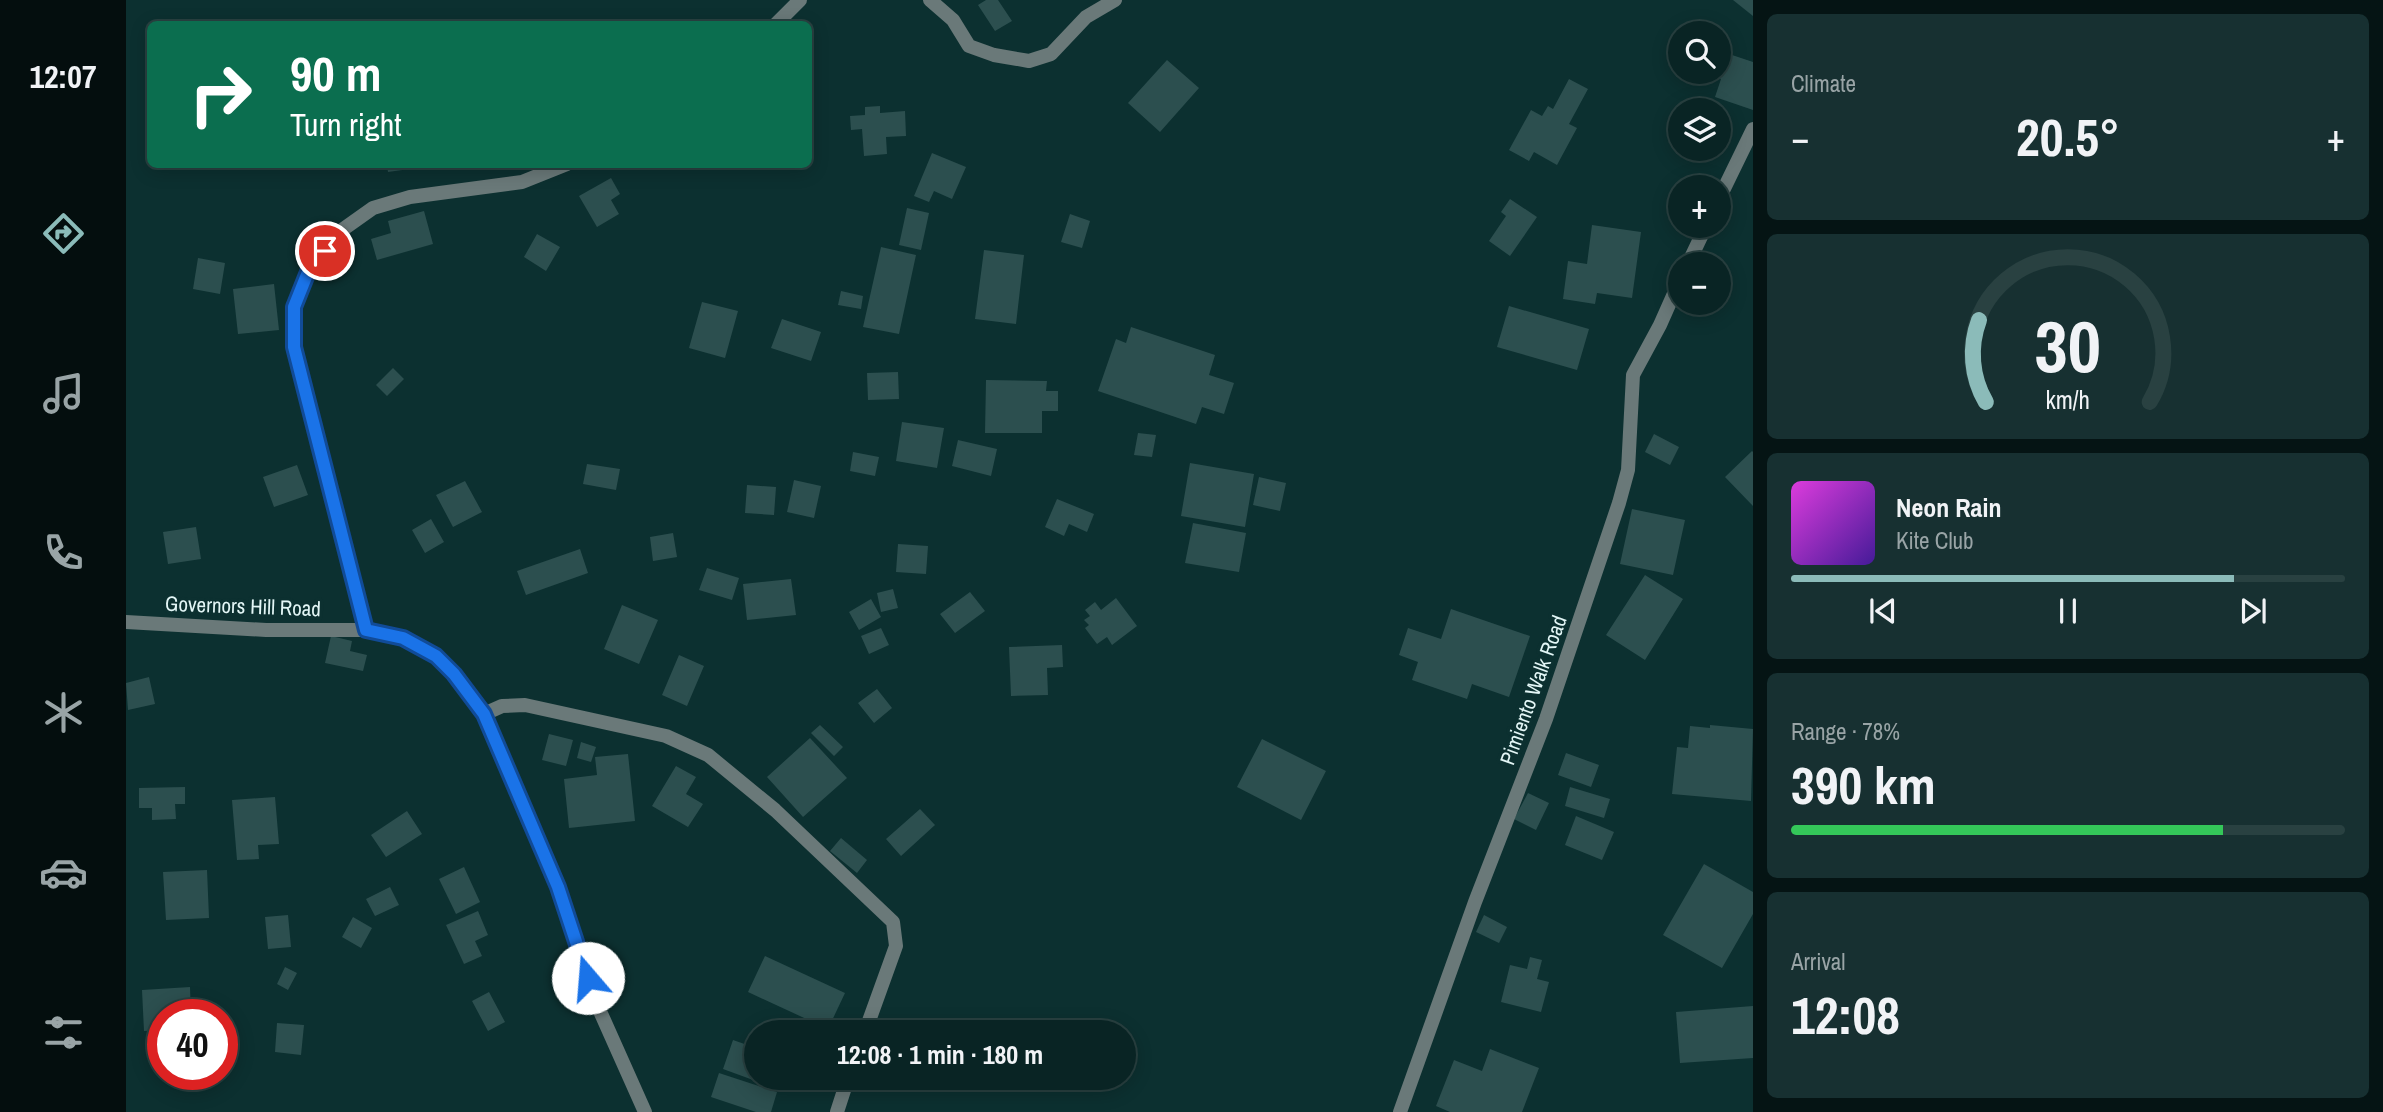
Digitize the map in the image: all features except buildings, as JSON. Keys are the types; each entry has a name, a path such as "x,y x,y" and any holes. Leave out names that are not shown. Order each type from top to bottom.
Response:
{"street":[{"path":"779,21 800,0"},
{"path":"930,0 953,20 969,46 994,55 1029,61 1051,54 1086,17 1115,0"},
{"path":"1731,175 1753,130"},
{"path":"366,630 294,347 294,307 308,272 342,230 373,208 410,197 522,182 557,168"},
{"name":"Pimiento Walk Road","path":"1400,1112 1475,902 1546,719 1612,526 1628,470 1633,375 1668,307"},
{"name":"Governors Hill Road","path":"126,622 266,630 366,630 403,638 436,656 454,674 484,714 558,887 595,1000 645,1112"},
{"path":"484,714 502,706 525,705 666,736 708,755 775,810 893,922 896,946 869,1020"},
{"path":"837,1112 845,1090"}],"route":[{"path":"325,251 308,272 294,307 294,347 366,630 403,638 436,656 454,674 484,714 558,887 588,978"}]}
